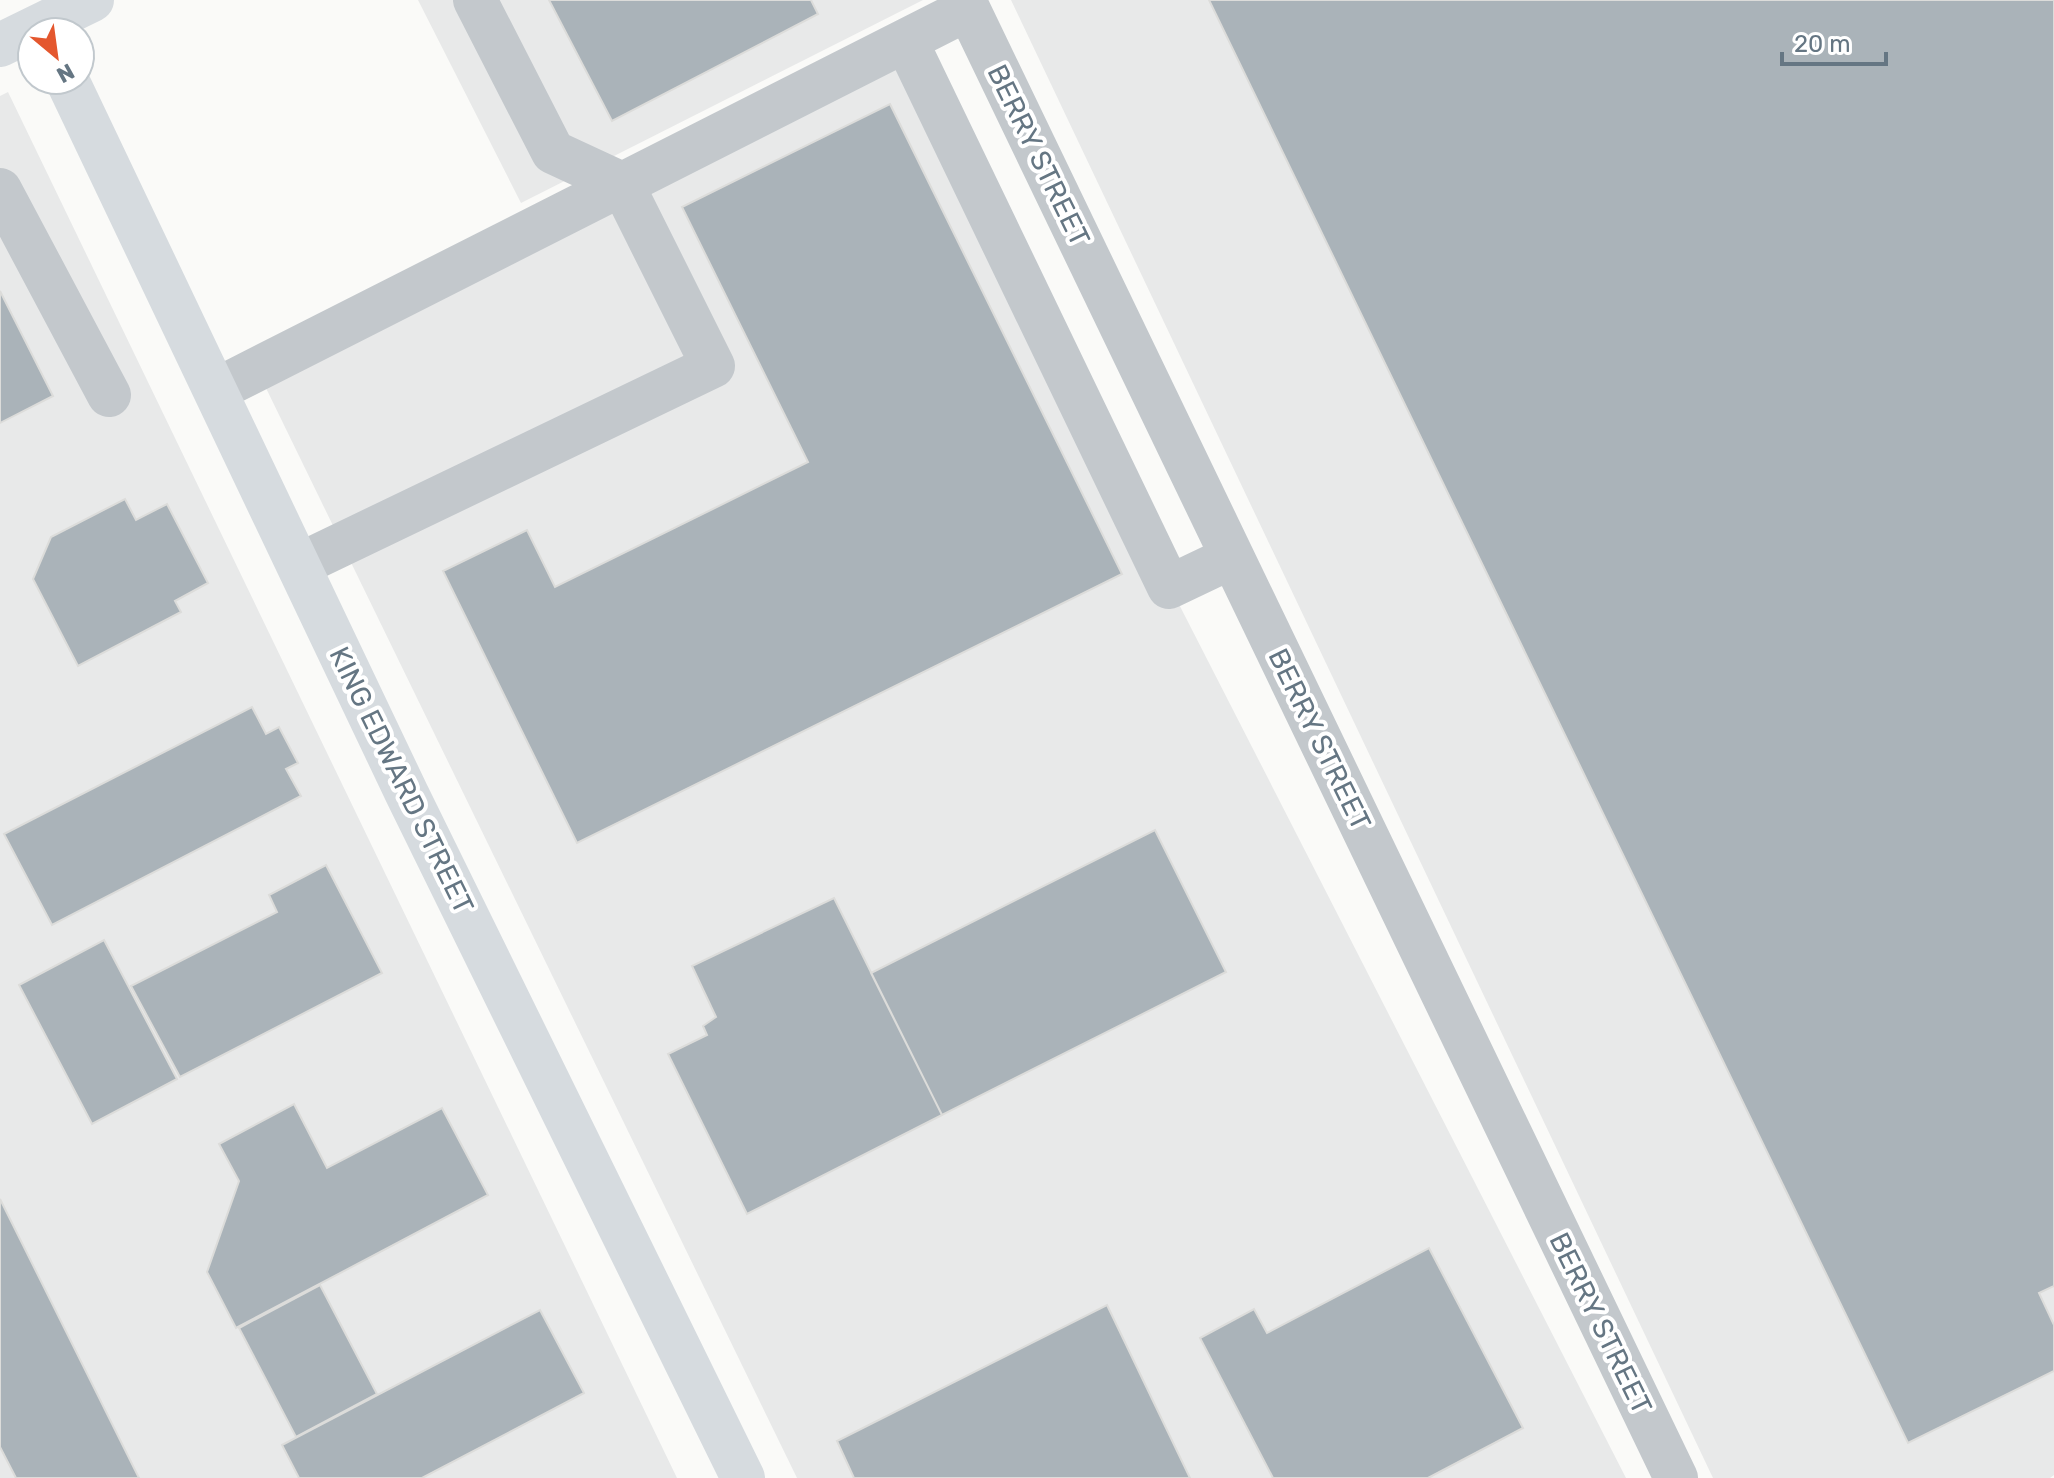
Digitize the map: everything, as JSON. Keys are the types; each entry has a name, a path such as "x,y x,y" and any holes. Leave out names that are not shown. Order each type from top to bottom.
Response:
{"main road":[{"path":"46,16 92,0"},
{"name":"KING EDWARD STREET","path":"75,96 421,821 743,1478"}],"street":[{"path":"299,565 713,366 622,184 553,152 475,0"},
{"path":"216,390 906,41 966,5"},
{"name":"BERRY STREET","path":"966,5 1676,1478"},
{"path":"906,41 1169,587 1232,557"},
{"path":"0,190 109,395"}],"shaded area":[{"path":"418,0 923,0 521,203"},
{"path":"1011,0 2054,0 2054,1475 2050,1478 1713,1478"},
{"path":"900,59 1626,1478 797,1478 264,384"},
{"path":"8,92 677,1478 0,1478 0,96"}],"building":[{"path":"549,0 811,0 818,14 612,121"},
{"path":"1209,0 2054,0 2054,1286 2039,1293 2054,1325 2054,1371 1908,1443"},
{"path":"890,104 1122,574 577,843 443,571 527,530 555,587 808,462 682,207"},
{"path":"0,291 53,396 0,423"},
{"path":"125,499 136,520 167,504 208,583 175,601 181,612 78,666 33,579 51,537"},
{"path":"252,707 266,734 279,727 298,763 286,769 301,796 52,925 4,834"},
{"path":"1155,830 1226,972 942,1115 871,973"},
{"path":"326,865 382,973 180,1077 131,986 277,912 269,895"},
{"path":"834,898 942,1115 747,1214 668,1054 707,1035 703,1026 716,1017 692,966"},
{"path":"104,940 177,1079 92,1124 19,985"},
{"path":"294,1104 327,1168 442,1108 488,1195 236,1328 207,1272 239,1181 219,1144"},
{"path":"0,1199 139,1478 16,1478 0,1447"},
{"path":"1429,1248 1523,1428 1428,1478 1273,1478 1200,1338 1254,1309 1267,1333"},
{"path":"320,1285 377,1394 296,1437 239,1328"},
{"path":"1107,1305 1190,1478 854,1478 837,1441"},
{"path":"540,1310 584,1393 422,1478 299,1478 282,1445"}]}
